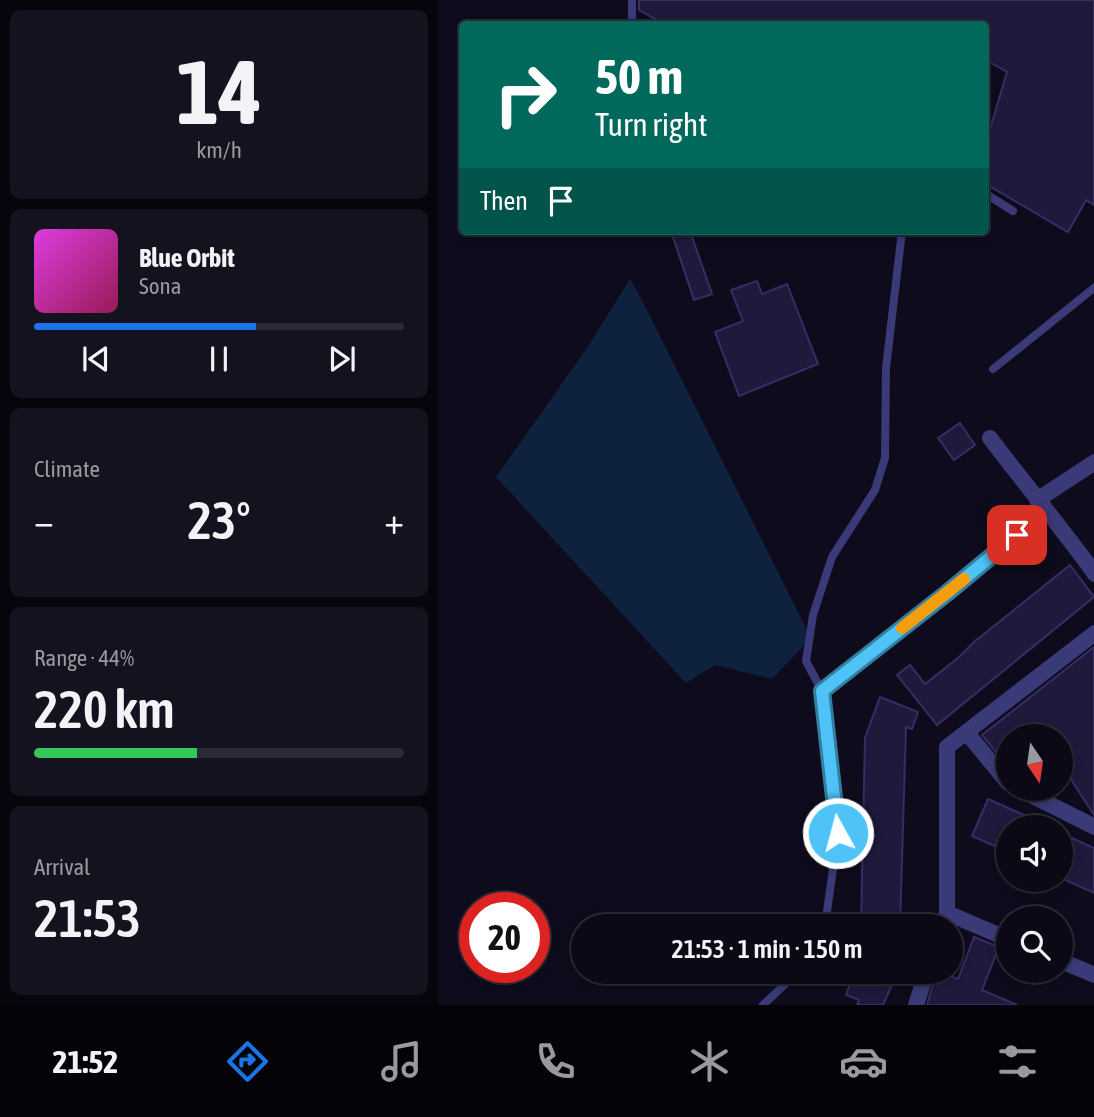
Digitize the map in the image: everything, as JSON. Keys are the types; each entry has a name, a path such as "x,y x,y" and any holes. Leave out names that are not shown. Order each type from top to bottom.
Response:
{"street":[{"path":"990,438 1094,574"},
{"path":"1037,500 1094,462"},
{"path":"944,914 947,747 1094,633"},
{"path":"967,733 996,768"},
{"path":"1045,802 1094,827"},
{"path":"963,925 996,935"},
{"path":"1073,966 1094,975"},
{"path":"916,1005 923,984"}],"lane":[{"path":"632,0 632,21"},
{"path":"989,196 1013,211"},
{"path":"827,914 838,833 822,691 806,661 813,615 832,557 876,490 885,458 886,368 902,235"},
{"path":"993,369 1094,286"},
{"path":"822,691 1035,521"},
{"path":"764,1005 786,984"}],"water":[{"path":"630,279 811,638 772,679 715,665 686,683 496,477 587,348"}],"building":[{"path":"639,0 1094,0 1094,205 1086,200 1068,232 989,186 989,133 1007,72 989,62 989,21 659,21 639,10"},
{"path":"672,235 691,235 712,294 694,300"},
{"path":"757,281 762,294 787,284 818,364 739,396 715,332 743,321 731,290"},
{"path":"960,423 975,445 954,460 938,438"},
{"path":"1070,565 1094,597 937,725 897,675 910,665 925,684"},
{"path":"1094,647 1094,815 1073,783 1073,724 996,724"},
{"path":"880,697 918,712 912,729 906,727 900,914 861,914 865,738"},
{"path":"996,724 996,752 982,735"},
{"path":"988,799 1023,815 996,815 996,847 972,836"},
{"path":"1073,838 1094,848 1094,893 1073,883"},
{"path":"974,937 996,946 996,955 982,990 1017,1005 927,1005 933,984 963,984 963,966"},
{"path":"850,984 892,984 883,1005 857,1005 859,1000 846,995"}],"slow traffic":[{"path":"902,628 964,579"}],"route":[{"path":"838,833 822,691 1017,535"}]}
